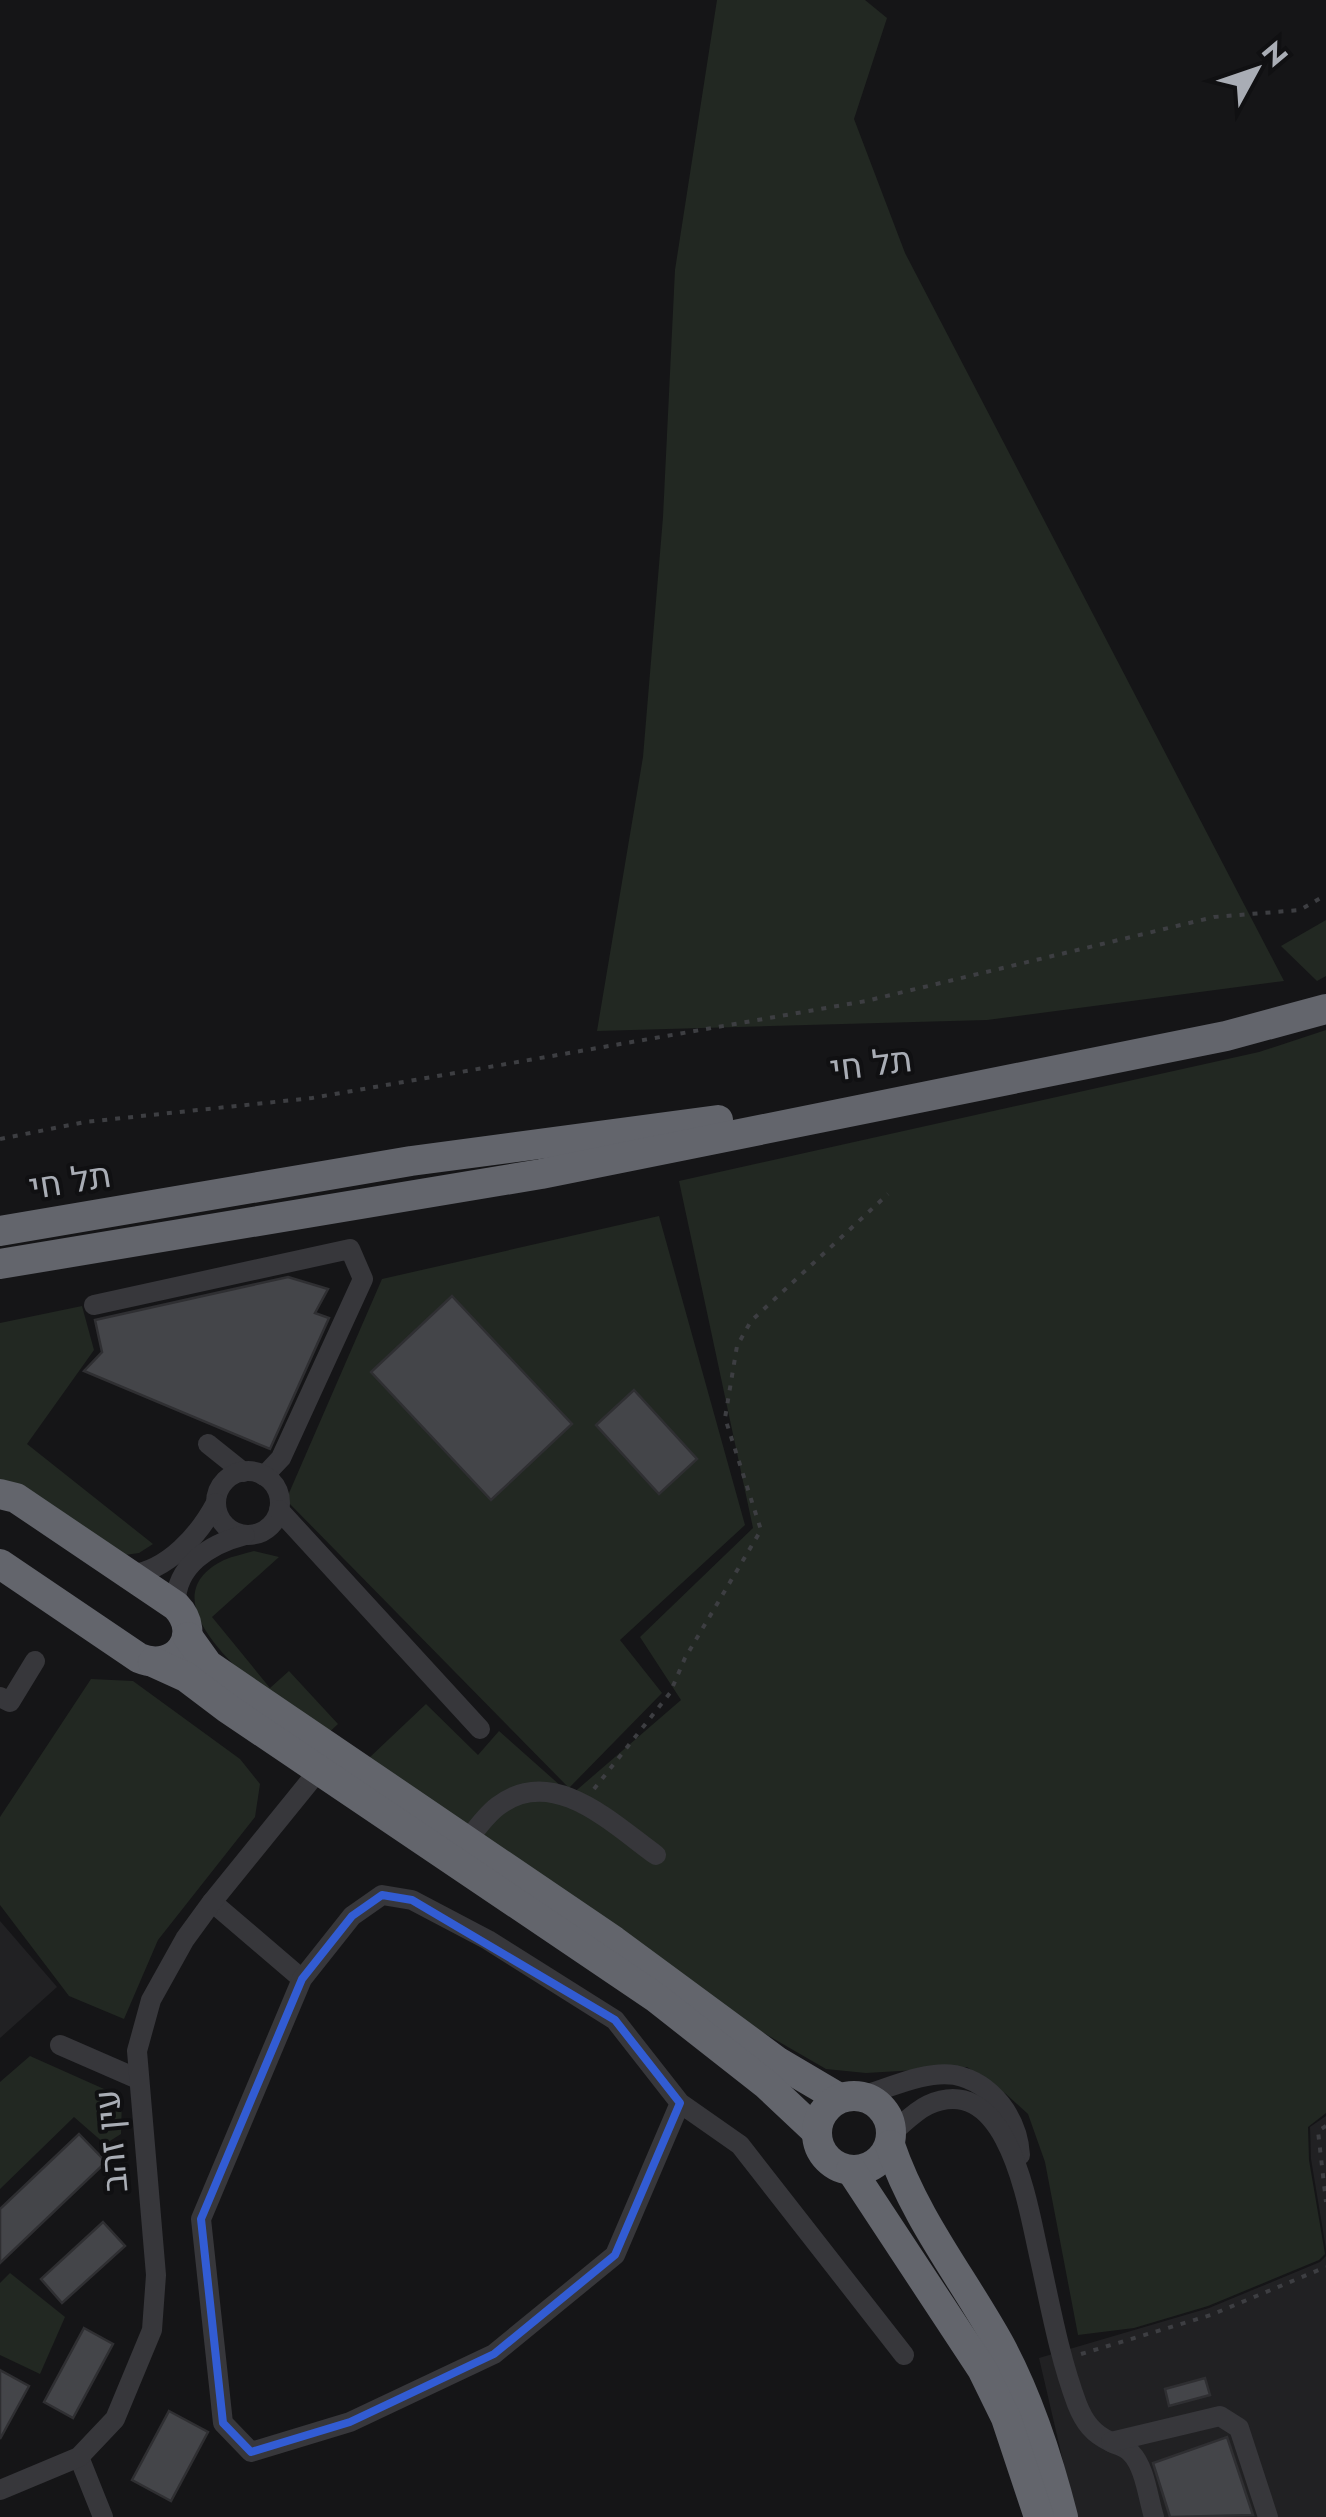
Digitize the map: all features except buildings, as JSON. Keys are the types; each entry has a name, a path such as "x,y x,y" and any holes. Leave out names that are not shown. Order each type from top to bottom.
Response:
{"highway":[{"path":"934,1094 1226,1036 1326,1009"},
{"name":"תל חי","path":"0,1231 557,1139 934,1094"},
{"name":"תל חי","path":"10,1265 541,1174 934,1094"},
{"path":"0,1494 16,1498 176,1606 188,1623 188,1637 180,1653 171,1660 153,1662"},
{"path":"2,1567 139,1658 186,1677 655,1997 767,2085 817,2132"},
{"path":"188,1637 208,1665 614,1940 778,2062 884,2110 922,2221 1000,2346 1016,2379 1043,2444 1063,2517"},
{"path":"851,2098 823,2112 818,2143 830,2162 851,2170 875,2164 891,2139"},
{"path":"851,2170 982,2369 1006,2418 1039,2517"}],"street":[{"path":"94,1305 350,1249 364,1280 281,1458 264,1476"},
{"path":"208,1444 243,1472 264,1476 276,1489 279,1510 480,1729"},
{"path":"130,1575 164,1564 206,1523 224,1483 243,1472"},
{"path":"216,1503 225,1526 245,1535"},
{"path":"176,1606 175,1588 183,1574 216,1542 268,1529 279,1510"},
{"path":"0,1696 10,1702 35,1660"},
{"name":"עין זהב","path":"0,2490 79,2457 115,2419 152,2330 156,2275 137,2051 150,2000 184,1938 319,1770"},
{"path":"467,1841 498,1805 514,1797 546,1792 584,1803 656,1855"},
{"path":"680,2103 616,2254 494,2354 350,2422 250,2452 224,2423 202,2219 302,1979 352,1916 382,1896 412,1900 488,1940 614,2020 680,2103 740,2146 904,2355"},
{"path":"212,1902 302,1979"},
{"path":"60,2044 138,2079"},
{"path":"851,2098 935,2076 955,2075 984,2089 1005,2108 1015,2125 1023,2182 1077,2405 1090,2430 1128,2448 1136,2459 1154,2517"},
{"path":"891,2139 928,2106 946,2100 962,2101 996,2124 1012,2151 1023,2182"},
{"path":"1110,2442 1220,2416 1239,2428 1268,2517"},
{"path":"79,2457 103,2517"}],"path":[{"path":"0,1139 113,1118 312,1098 866,1002 1214,916 1300,910 1326,895"},
{"path":"584,1803 670,1693 685,1658 761,1530 725,1418 738,1346 752,1320 888,1194"},
{"path":"1326,2126 1318,2132 1326,2202"},
{"path":"1063,2359 1212,2315 1325,2268"}],"highlighted area":[{"path":"382,1895 412,1900 615,2020 680,2103 615,2255 494,2354 350,2422 251,2452 223,2423 201,2219 302,1979 352,1916"}],"shaded area":[{"path":"717,0 865,0 887,18 854,119 905,253 1284,981 987,1020 597,1031 643,757 663,517 675,270"},
{"path":"1326,920 1326,976 1317,981 1281,946"},
{"path":"1326,1030 1326,2113 1308,2127 1309,2160 1325,2254 1319,2260 1208,2306 1134,2328 1078,2335 1045,2162 1028,2114 1006,2094 967,2067 866,2073 826,2069 748,2024 369,1758 426,1704 478,1755 499,1731 571,1795 681,1700 640,1637 753,1528 679,1181 1259,1052"},
{"path":"659,1216 745,1525 620,1640 662,1693 569,1788 286,1500 382,1279"},
{"path":"82,1306 94,1350 27,1444 153,1544 139,1553 125,1555 0,1482 0,1323"},
{"path":"254,1551 279,1557 212,1617 270,1688 289,1671 338,1724 323,1738 225,1656 205,1629 195,1603 200,1580 224,1560"},
{"path":"91,1679 133,1681 240,1759 260,1784 255,1817 158,1940 124,2019 69,1996 0,1905 0,1817"},
{"path":"0,1921 57,1987 0,2038"},
{"path":"30,2056 122,2097 121,2134 105,2144 74,2117 0,2189 0,2082"},
{"path":"1326,2116 1326,2249 1311,2159 1310,2127"},
{"path":"1326,2256 1326,2517 1076,2517 1039,2358 1209,2308 1320,2262"},
{"path":"10,2273 65,2317 40,2374 0,2355 0,2283"}]}
